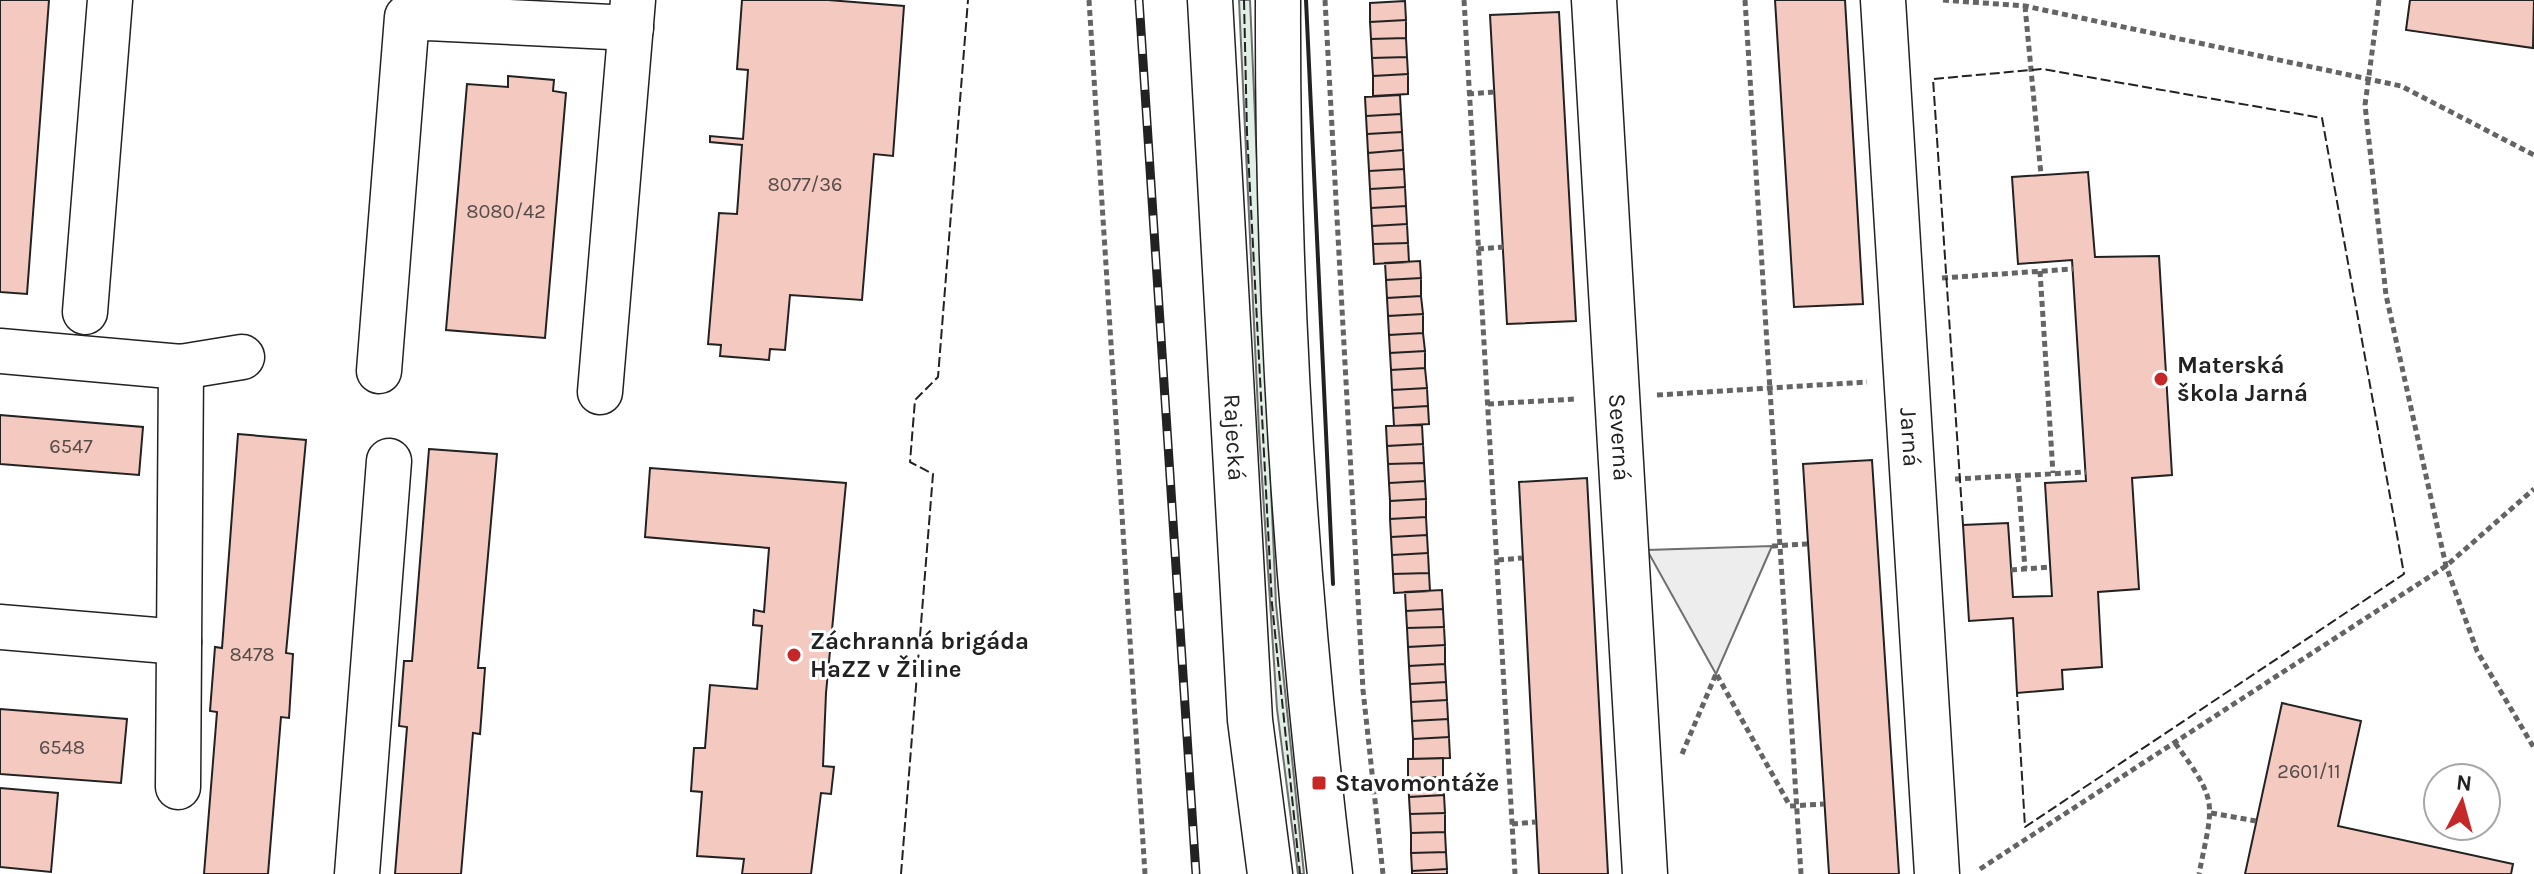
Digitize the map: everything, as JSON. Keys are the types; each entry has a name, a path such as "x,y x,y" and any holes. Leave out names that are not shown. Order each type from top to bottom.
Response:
{"street":[{"path":"85,312 110,0"},
{"name":"Rajecká","path":"1210,0 1250,720 1270,874"},
{"path":"1278,0 1277,143 1295,500 1310,700 1330,874"},
{"name":"Severná","path":"1594,0 1645,874"},
{"name":"Jarná","path":"1883,0 1937,874"},
{"path":"379,371 407,17 632,14 600,392"},
{"path":"0,351 181,367 242,357"},
{"path":"178,787 181,367"},
{"path":"357,874 389,461"},
{"path":"0,627 179,642"}],"path":[{"path":"1089,0 1145,874"},
{"path":"1325,0 1363,690 1383,874"},
{"path":"1464,0 1515,874"},
{"path":"1745,0 1769,387 1775,545 1801,874"},
{"path":"1943,0 2025,6 2401,86 2534,155"},
{"path":"2379,0 2365,105 2386,295 2446,566 2477,651 2534,748"},
{"path":"2025,6 2041,175"},
{"path":"1468,94 1494,92"},
{"path":"1478,249 1503,247"},
{"path":"1901,281 2073,269"},
{"path":"2040,271 2053,473"},
{"path":"1488,404 1907,380"},
{"path":"1913,482 2086,472"},
{"path":"2018,476 2025,569"},
{"path":"1972,874 2446,566 2534,489"},
{"path":"1775,545 1807,544"},
{"path":"1498,560 1522,558"},
{"path":"2011,570 2050,567"},
{"path":"1716,674 1790,806 1824,804"},
{"path":"2175,743 2204,782 2210,796 2211,813 2199,874"},
{"path":"2211,813 2256,821"},
{"path":"1512,824 1536,822"}],"green space":[{"path":"1239,0 1250,0 1276,604 1304,874 1298,874 1277,709 1259,432"}],"shaded area":[{"path":"1772,546 1716,674 1647,550"}],"building":[{"path":"0,0 49,0 27,294 0,292"},
{"path":"742,0 828,0 904,6 893,156 874,154 862,300 790,295 785,350 770,349 769,360 720,356 721,345 708,344 719,213 737,214 742,145 710,142 710,136 743,139 748,70 737,69"},
{"path":"1775,0 1845,0 1863,304 1794,307"},
{"path":"2410,0 2534,0 2533,48 2406,30"},
{"path":"1405,1 1406,20 1370,22 1370,3"},
{"path":"1559,12 1576,321 1507,324 1490,15"},
{"path":"1406,20 1406,38 1371,39 1370,22"},
{"path":"1406,38 1407,57 1372,58 1371,39"},
{"path":"1407,57 1408,74 1373,76 1372,58"},
{"path":"1408,74 1408,94 1373,96 1373,76"},
{"path":"508,76 554,80 553,91 566,93 545,338 446,330 467,84 508,87"},
{"path":"1400,95 1401,114 1366,116 1365,97"},
{"path":"1401,114 1402,132 1367,134 1366,116"},
{"path":"1402,132 1403,150 1368,153 1367,134"},
{"path":"1403,150 1404,169 1369,171 1368,153"},
{"path":"1404,169 1405,187 1370,189 1369,171"},
{"path":"2088,172 2095,257 2159,256 2172,475 2132,478 2139,589 2098,592 2102,667 2062,670 2063,689 2017,693 2013,618 1969,621 1963,525 2008,523 2013,597 2052,596 2045,483 2086,481 2072,260 2018,264 2012,177"},
{"path":"1405,187 1406,206 1371,208 1370,189"},
{"path":"1406,206 1407,224 1372,226 1371,208"},
{"path":"1407,224 1408,243 1373,244 1372,226"},
{"path":"1408,243 1409,262 1374,264 1373,244"},
{"path":"1420,261 1421,278 1386,280 1385,263"},
{"path":"1421,278 1421,296 1387,298 1386,280"},
{"path":"1421,296 1423,314 1388,316 1387,298"},
{"path":"1423,314 1423,333 1389,335 1388,316"},
{"path":"1423,333 1425,351 1390,353 1389,335"},
{"path":"1425,351 1425,368 1391,370 1390,353"},
{"path":"1425,368 1427,388 1392,390 1391,370"},
{"path":"1427,388 1428,406 1393,408 1392,390"},
{"path":"1428,406 1429,424 1394,426 1393,408"},
{"path":"0,415 143,427 139,475 0,464"},
{"path":"1422,425 1423,444 1387,446 1386,426"},
{"path":"238,434 306,440 286,653 293,654 289,718 281,717 268,874 204,874 217,712 210,711 215,647 222,648"},
{"path":"1423,444 1424,463 1388,464 1387,446"},
{"path":"429,449 497,454 478,668 485,668 480,734 473,733 461,874 395,874 407,727 399,726 404,661 412,661"},
{"path":"1872,460 1899,874 1829,874 1803,464"},
{"path":"1424,463 1425,481 1389,483 1388,464"},
{"name":"Záchranná brigáda HaZZ v Žiline","path":"650,468 846,483 826,693 823,766 834,767 831,794 821,793 811,874 742,874 744,859 697,856 702,792 691,791 694,748 705,748 710,685 757,689 762,626 753,625 754,610 764,612 769,548 645,537"},
{"path":"1587,478 1608,874 1539,874 1519,482"},
{"path":"1425,481 1426,499 1390,501 1389,483"},
{"path":"1426,499 1426,517 1390,519 1390,501"},
{"path":"1426,517 1427,535 1391,537 1390,519"},
{"path":"1427,535 1428,553 1392,555 1391,537"},
{"path":"1428,553 1429,573 1393,574 1392,555"},
{"path":"1429,573 1430,591 1394,593 1393,574"},
{"path":"1442,590 1443,609 1406,611 1405,592"},
{"path":"1443,609 1444,627 1407,628 1406,611"},
{"path":"1444,627 1445,645 1408,647 1407,628"},
{"path":"1445,645 1445,664 1409,666 1408,647"},
{"path":"1445,664 1446,682 1410,684 1409,666"},
{"path":"1446,682 1447,700 1411,702 1410,684"},
{"path":"1447,700 1448,719 1412,721 1411,702"},
{"path":"2282,703 2361,721 2338,826 2513,864 2511,874 2245,874"},
{"path":"0,709 127,719 121,783 0,774"},
{"path":"1448,719 1449,737 1413,739 1412,721"},
{"path":"1449,737 1450,758 1413,759 1413,739"},
{"path":"1443,758 1443,777 1408,778 1408,759"},
{"path":"1443,777 1444,795 1409,797 1408,778"},
{"path":"0,788 58,793 51,872 0,867"},
{"path":"1444,795 1445,813 1410,814 1409,797"},
{"path":"1445,813 1445,832 1411,833 1410,814"},
{"path":"1445,832 1446,852 1411,853 1411,833"},
{"path":"1446,852 1447,869 1412,871 1411,853"},
{"path":"1447,869 1447,874 1412,874 1412,871"}],"railway":[{"path":"1139,0 1196,874"}],"fence":[{"path":"901,874 933,474 910,462 915,400 938,377 968,0"},
{"path":"1244,0 1247,133 1272,604 1300,874"},
{"path":"1963,525 1933,79 2042,69 2322,118 2404,574 2025,827 2017,693"}],"wall":[{"path":"1306,0 1333,584"}],"place":[{"name":"Materská škola Jarná","path":"2161,379"},
{"name":"Záchranná brigáda HaZZ v Žiline","path":"794,655"},
{"name":"Stavomontáže","path":"1319,783"}]}
